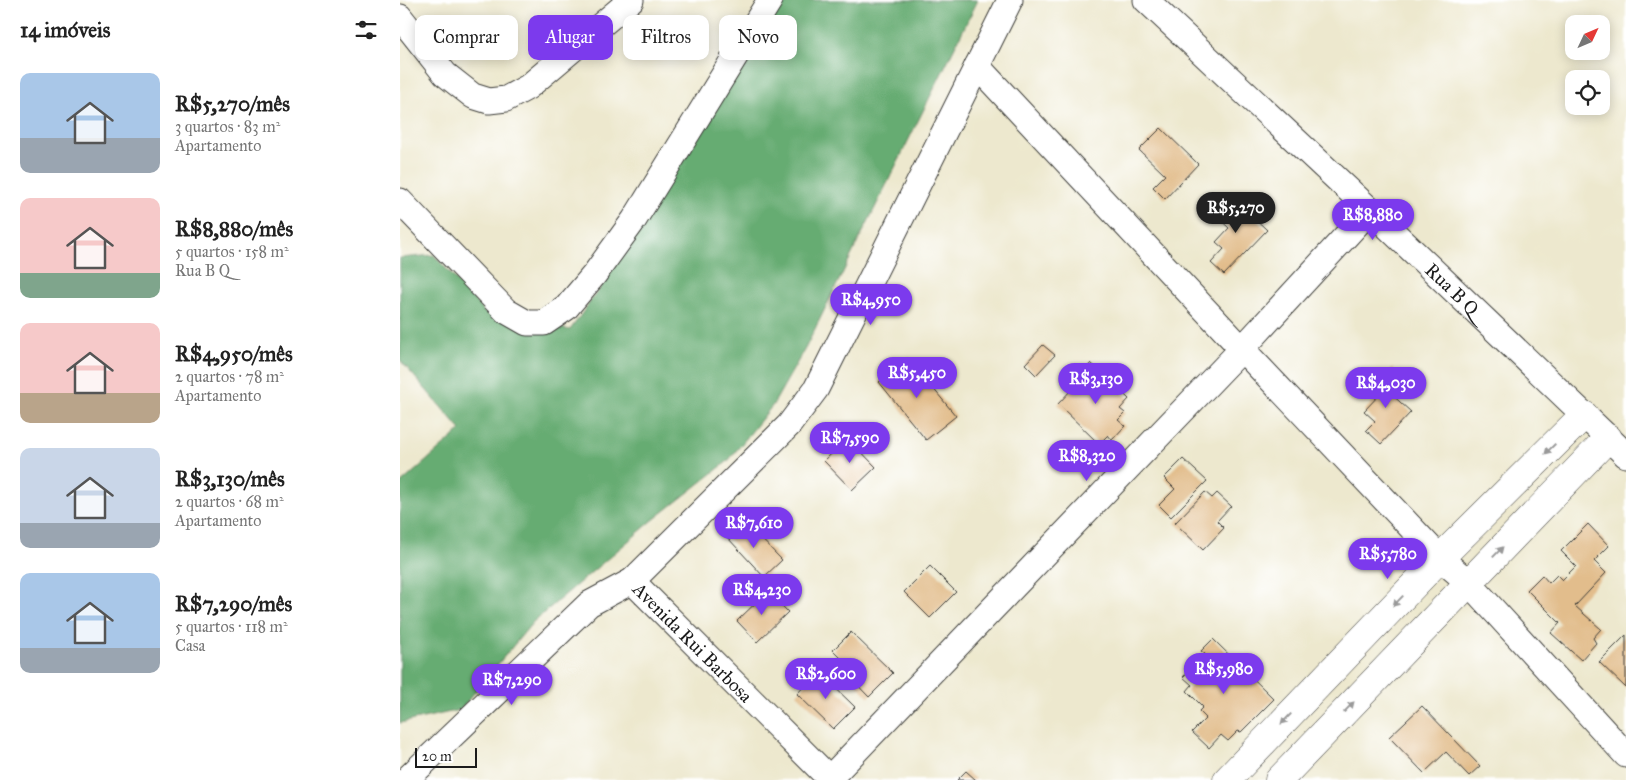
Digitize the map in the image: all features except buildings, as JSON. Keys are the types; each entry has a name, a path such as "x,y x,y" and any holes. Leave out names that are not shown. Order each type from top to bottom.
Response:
{"street":[{"path":"400,17 445,74 473,96 489,102 506,99 528,87 631,0"},
{"path":"400,201 506,311 527,323 544,323 566,308 594,275 634,220 770,0"},
{"path":"632,581 789,425 816,390 1010,0"},
{"name":"Rua B Q","path":"1146,0 1370,210 1617,446"},
{"path":"977,66 1440,558 1468,582 1626,755"},
{"path":"830,780 1242,349 1370,210"},
{"path":"1227,780 1440,558 1584,415"},
{"path":"1279,780 1468,582 1617,446"},
{"name":"Avenida Rui Barbosa","path":"407,769 589,604 632,581 830,780"}],"green space":[{"path":"780,0 978,0 806,347 773,405 728,461 652,521 533,622 460,710 400,723 400,484 461,430 400,360 400,258 434,255 486,313 570,330 607,278 743,60 797,60 797,15 771,15"}]}
